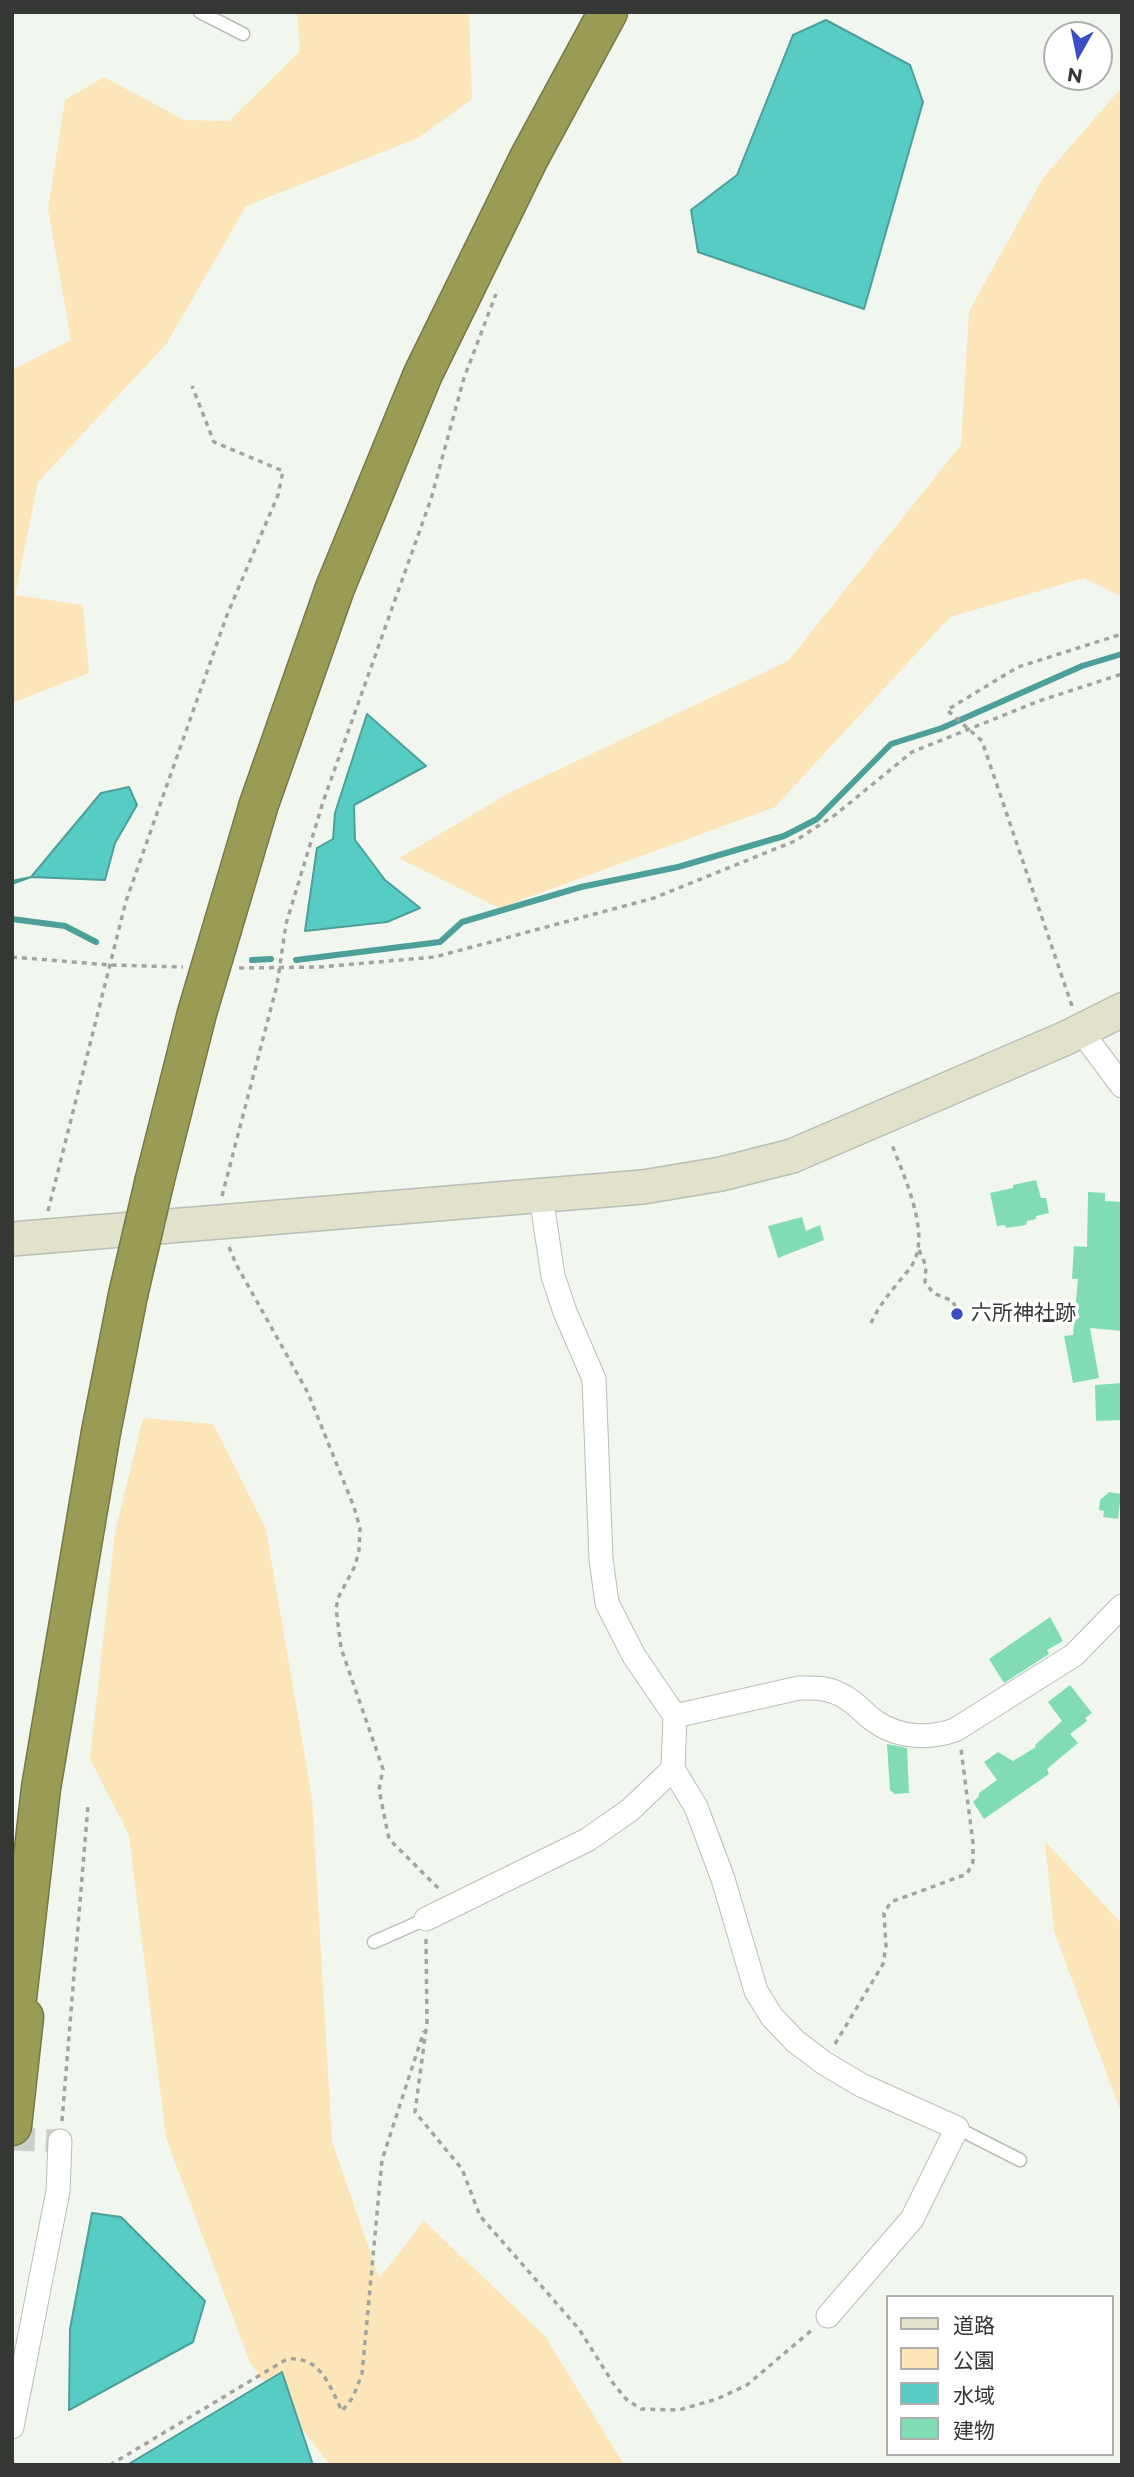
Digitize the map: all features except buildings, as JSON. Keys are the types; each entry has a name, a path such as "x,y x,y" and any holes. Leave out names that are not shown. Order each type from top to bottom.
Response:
{"highway":[{"path":"12,1932 41,1787 71,1601 128,1295 197,1013 256,817 335,588 423,374 529,158 608,12"},
{"path":"12,2126 71,1601"},
{"path":"12,2042 41,1787"}],"street":[{"path":"27,1238 643,1187 721,1174 792,1156 1081,1031 1122,1010"},
{"path":"1081,1031 1122,1086"},
{"path":"541,1196 553,1276 565,1312 594,1379 601,1559 607,1603 634,1656 675,1716 673,1769 696,1807 723,1879 756,1991 772,2017 795,2041 824,2063 871,2090 957,2128 912,2219 828,2316"},
{"path":"675,1716 799,1688 820,1687 854,1702 876,1722 893,1732 938,1736 955,1730 1074,1655 1122,1606"},
{"path":"426,1919 587,1840 630,1810 673,1769"},
{"path":"12,2427 58,2191 60,2141"}],"lane":[{"path":"200,12 243,34"},
{"path":"374,1942 426,1919"},
{"path":"957,2128 1020,2160"}],"path":[{"path":"454,1904 389,1839 379,1790 383,1769 341,1648 337,1625 336,1608 339,1595 355,1566 360,1528 308,1393 236,1264 218,1222 280,969 286,924 323,802 431,499 464,378 497,292"},
{"path":"27,1238 110,965 126,901 227,615 278,495 283,471 214,442 192,386"},
{"path":"1081,1031 982,741 947,710 1018,667 1122,634"},
{"path":"228,968 320,967 435,957 654,898 795,841 835,815 912,752 1039,701 1122,674"},
{"path":"12,957 110,965 188,967"},
{"path":"871,1323 879,1306 914,1262 918,1248 917,1219 910,1192 882,1117"},
{"path":"918,1248 926,1266 925,1282 933,1293 953,1301 956,1309"},
{"path":"824,2063 883,1964 886,1946 884,1913 891,1902 967,1874 973,1863 963,1757 955,1730"},
{"path":"60,2141 88,1805"},
{"path":"426,1919 427,2022 415,2112 462,2169 480,2216 579,2329 626,2399 641,2409 657,2411 679,2410 717,2399 747,2385 828,2316"},
{"path":"110,2465 286,2359 299,2358 314,2365 325,2376 342,2411 353,2397 362,2374 382,2160 427,2022"}],"green space":[{"path":"297,12 469,12 472,99 418,138 246,206 167,343 38,482 15,595 83,605 89,673 12,703 12,370 71,340 48,209 65,100 104,77 184,120 229,121 300,51"},
{"path":"1122,87 1122,597 1084,578 950,617 775,807 499,908 399,858 511,792 788,661 961,445 969,311 1043,178"},
{"path":"143,1418 213,1424 266,1529 312,1798 332,2141 379,2278 424,2221 545,2336 624,2465 330,2465 250,2363 166,2138 129,1835 90,1759 115,1532"},
{"path":"1045,1841 1122,1924 1122,2115 1054,1931"}],"water":[{"path":"826,20 910,65 923,102 864,309 698,252 691,210 737,175 793,35"},
{"path":"367,714 426,766 354,805 355,840 385,880 420,908 387,922 305,931 317,848 333,839 335,813"},
{"path":"129,787 137,805 115,843 105,880 31,877 101,793"},
{"path":"92,2213 121,2217 205,2301 193,2342 69,2410 70,2329"},
{"path":"282,2372 313,2465 127,2465"}],"waterway":[{"path":"296,960 440,942 462,922 581,887 678,867 784,836 817,819 891,744 942,728 1082,666 1122,654"},
{"path":"12,919 65,926 96,942"},
{"path":"252,960 271,959"}],"tunnel":[{"path":"12,2139 60,2141"}],"place":[{"name":"六所神社跡","path":"957,1314"}]}
